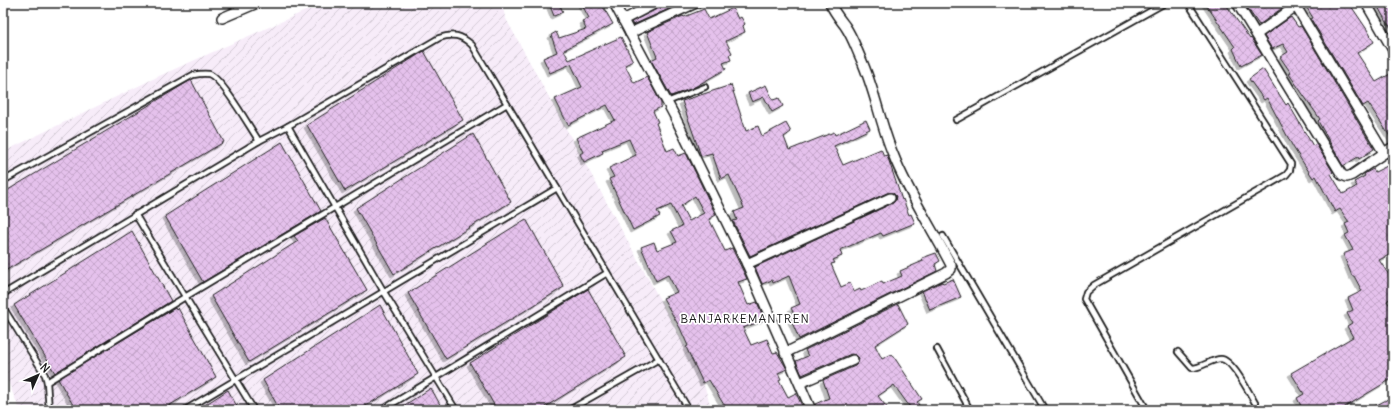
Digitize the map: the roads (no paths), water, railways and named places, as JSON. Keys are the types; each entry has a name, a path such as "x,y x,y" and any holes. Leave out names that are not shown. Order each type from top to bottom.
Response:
{"street":[{"path":"222,18 257,3"},
{"path":"614,3 667,102 747,264 811,410"},
{"path":"623,20 656,3"},
{"path":"630,32 696,3"},
{"path":"785,353 946,273 951,269 952,265 902,176 883,127 873,89 862,59 852,38 838,18 830,3"},
{"path":"1237,3 1342,175 1347,177 1352,175 1393,147"},
{"path":"1366,3 1393,50"},
{"path":"1257,34 1295,5 1384,153"},
{"path":"747,264 890,198"},
{"path":"800,383 853,360"}],"lane":[{"path":"956,120 1165,3"},
{"path":"1147,410 1084,299 1086,292 1094,284 1286,175 1291,164 1188,3"},
{"path":"3,294 259,141 288,126 439,38 449,34 459,36 472,46 689,410"},
{"path":"3,181 193,75 202,73 210,74 220,83 259,141"},
{"path":"667,102 705,87"},
{"path":"47,382 185,297 507,104"},
{"path":"288,126 334,208 435,378 456,410"},
{"path":"185,410 236,381 557,188"},
{"path":"135,214 254,410"},
{"path":"943,236 1045,410"},
{"path":"382,410 607,273"},
{"path":"3,307 44,375 47,382 49,410"},
{"path":"937,349 970,410"},
{"path":"1178,352 1192,368 1220,359 1226,360 1234,369 1259,410"},
{"path":"569,410 659,359"}],"district":[{"name":"BANJARKEMANTREN","path":"745,318"}]}
